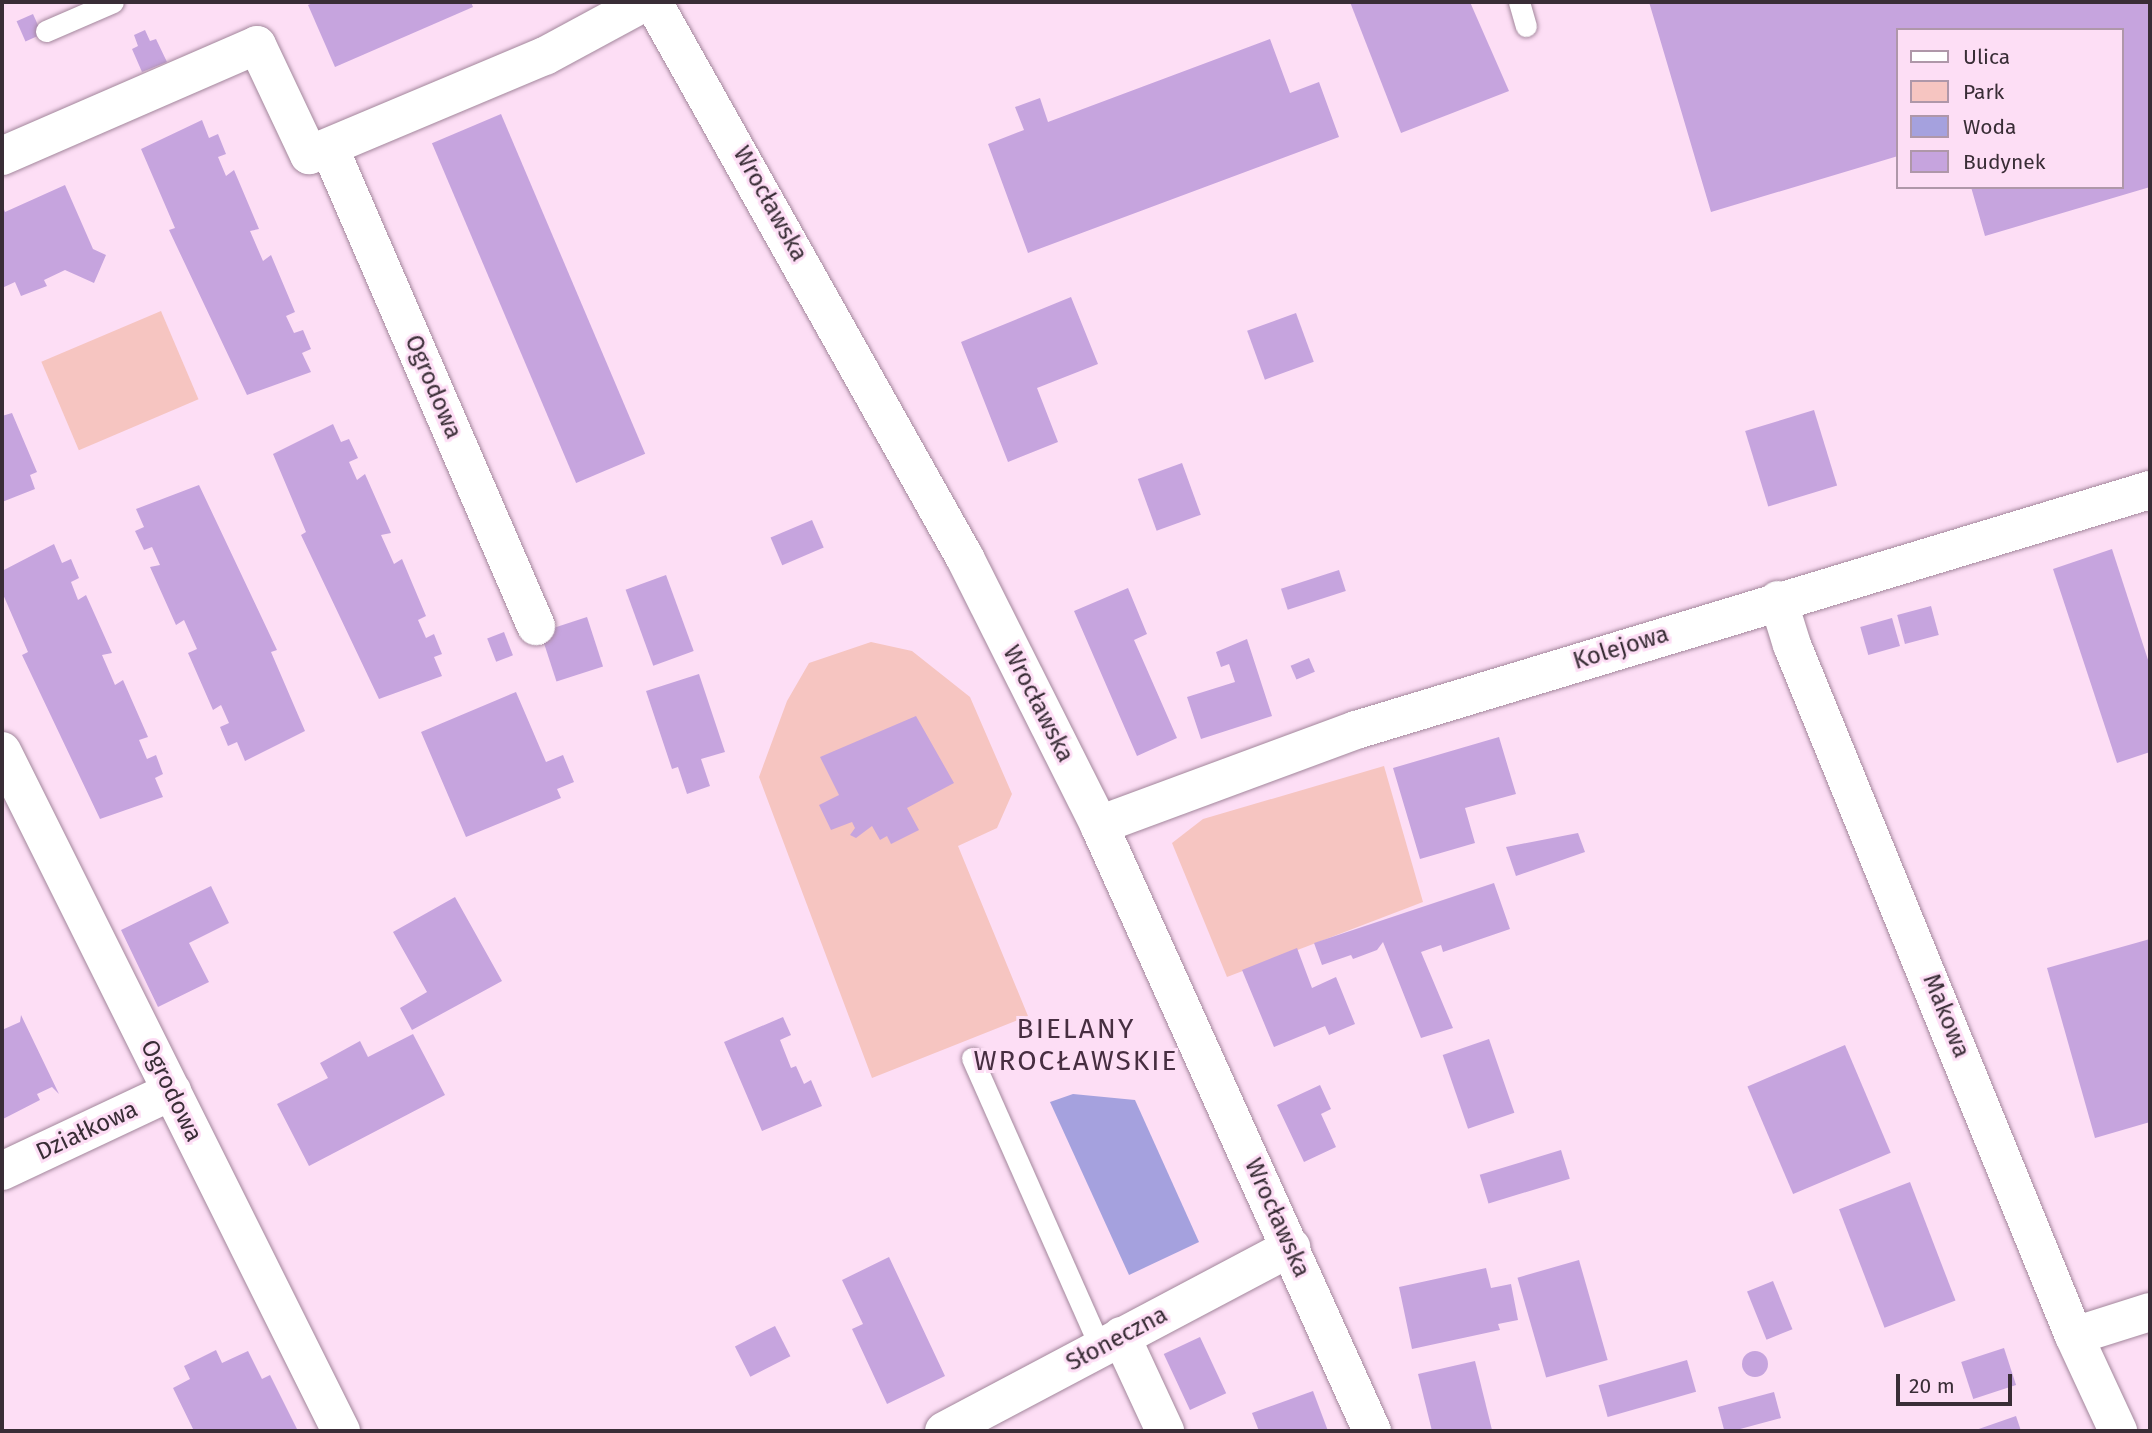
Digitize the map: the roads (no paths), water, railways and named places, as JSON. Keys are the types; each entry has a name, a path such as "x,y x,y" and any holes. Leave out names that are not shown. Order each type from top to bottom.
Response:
{"street":[{"path":"2,156 257,45 309,155 545,56 645,2"},
{"name":"Wrocławska","path":"653,2 961,551 1099,825 1372,1431"},
{"name":"Ogrodowa","path":"329,147 536,626"},
{"name":"Kolejowa","path":"1099,825 1356,730 1778,600 2150,490"},
{"name":"Makowa","path":"1778,600 1792,645 2074,1336 2118,1431"},
{"name":"Ogrodowa","path":"2,751 341,1431"},
{"name":"Działkowa","path":"2,1171 172,1091"},
{"name":"Słoneczna","path":"944,1431 1291,1247"},
{"path":"2074,1336 2150,1312"},
{"path":"1111,1341 1165,1431"}],"lane":[{"path":"46,32 113,2"},
{"path":"1519,2 1526,26"},
{"path":"972,1058 1111,1341"}],"water":[{"path":"1073,1094 1135,1100 1199,1242 1129,1275 1050,1102"}],"district":[{"name":"BIELANY WROCŁAWSKIE","path":"1076,1045"}]}
